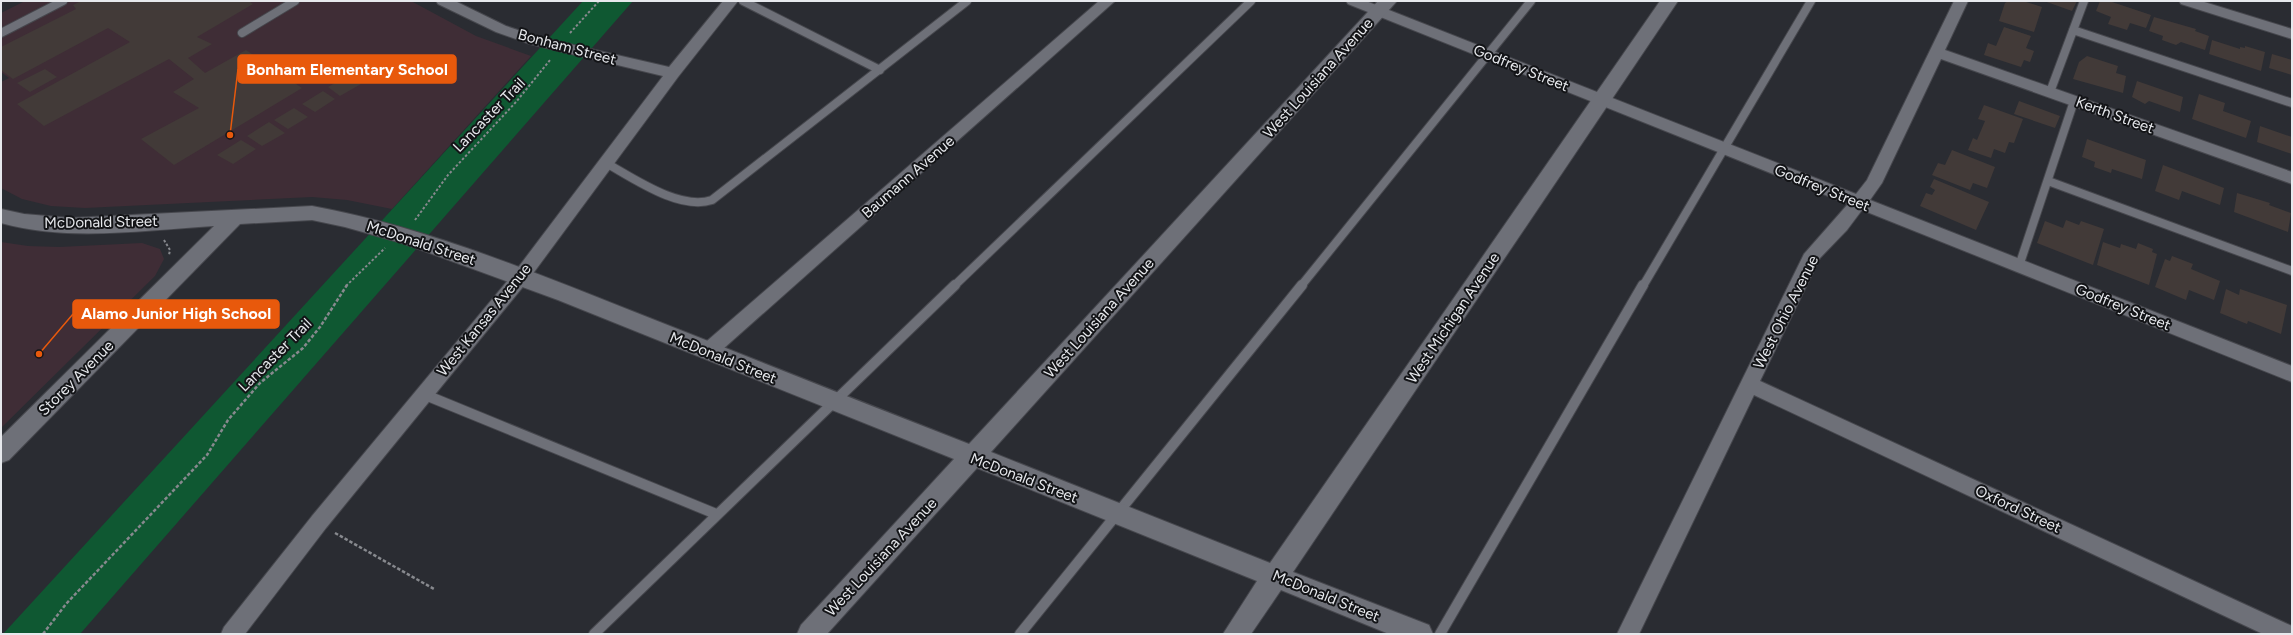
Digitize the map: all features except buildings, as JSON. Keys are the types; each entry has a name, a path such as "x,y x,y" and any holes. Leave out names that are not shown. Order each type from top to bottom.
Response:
{"street":[{"name":"Bonham Street","path":"443,1 460,5 520,36 673,73"},
{"name":"West Kansas Avenue","path":"232,634 319,522 520,278 673,73 731,1"},
{"name":"Baumann Avenue","path":"708,352 1108,1"},
{"name":"Godfrey Street","path":"1353,1 1384,6 1488,55 2292,374"},
{"name":"West Michigan Avenue","path":"1236,634 1669,1"},
{"name":"West Ohio Avenue","path":"1628,634 1813,254 1841,226 1874,183 1961,1"},
{"path":"2186,1 2292,34"},
{"name":"West Louisiana Avenue","path":"810,634 1384,6"},
{"name":"Kerth Street","path":"1937,52 2292,178"},
{"name":"McDonald Street","path":"1,216 24,222 71,226 312,213 334,217 429,243 1420,634"},
{"name":"Storey Avenue","path":"1,453 235,217"},
{"name":"Oxford Street","path":"1750,385 2286,634"}],"lane":[{"path":"1,33 62,1"},
{"path":"242,33 296,1"},
{"path":"743,1 880,70"},
{"path":"606,163 673,197 691,202 712,200 729,190 968,1"},
{"path":"594,634 716,514 1251,1"},
{"path":"1020,634 1531,1"},
{"path":"1440,634 1722,149 1811,1"},
{"path":"2050,92 2084,1"},
{"path":"2073,30 2292,103"},
{"path":"2019,266 2074,101"},
{"path":"2048,181 2292,271"},
{"path":"423,394 716,514"}],"path":[{"name":"Lancaster Trail","path":"43,634 66,604 207,455 228,420 260,383 303,348 320,327 343,288 428,207 451,170 538,79 559,46 599,1"},
{"path":"158,239 164,240 170,250 169,256"},
{"path":"319,522 350,543 434,589"}],"shaded area":[{"path":"25,1 411,1 476,36 531,56 392,209 347,200 312,197 85,208 51,206 22,199 1,188 1,82 9,78 1,72 1,13"},
{"path":"1,242 28,246 59,247 142,243 160,249 164,259 155,276 1,428"}],"green space":[{"path":"583,1 633,1 80,634 3,634"}],"place":[{"name":"Bonham Elementary School","path":"230,135"},
{"name":"Alamo Junior High School","path":"39,354"}]}
